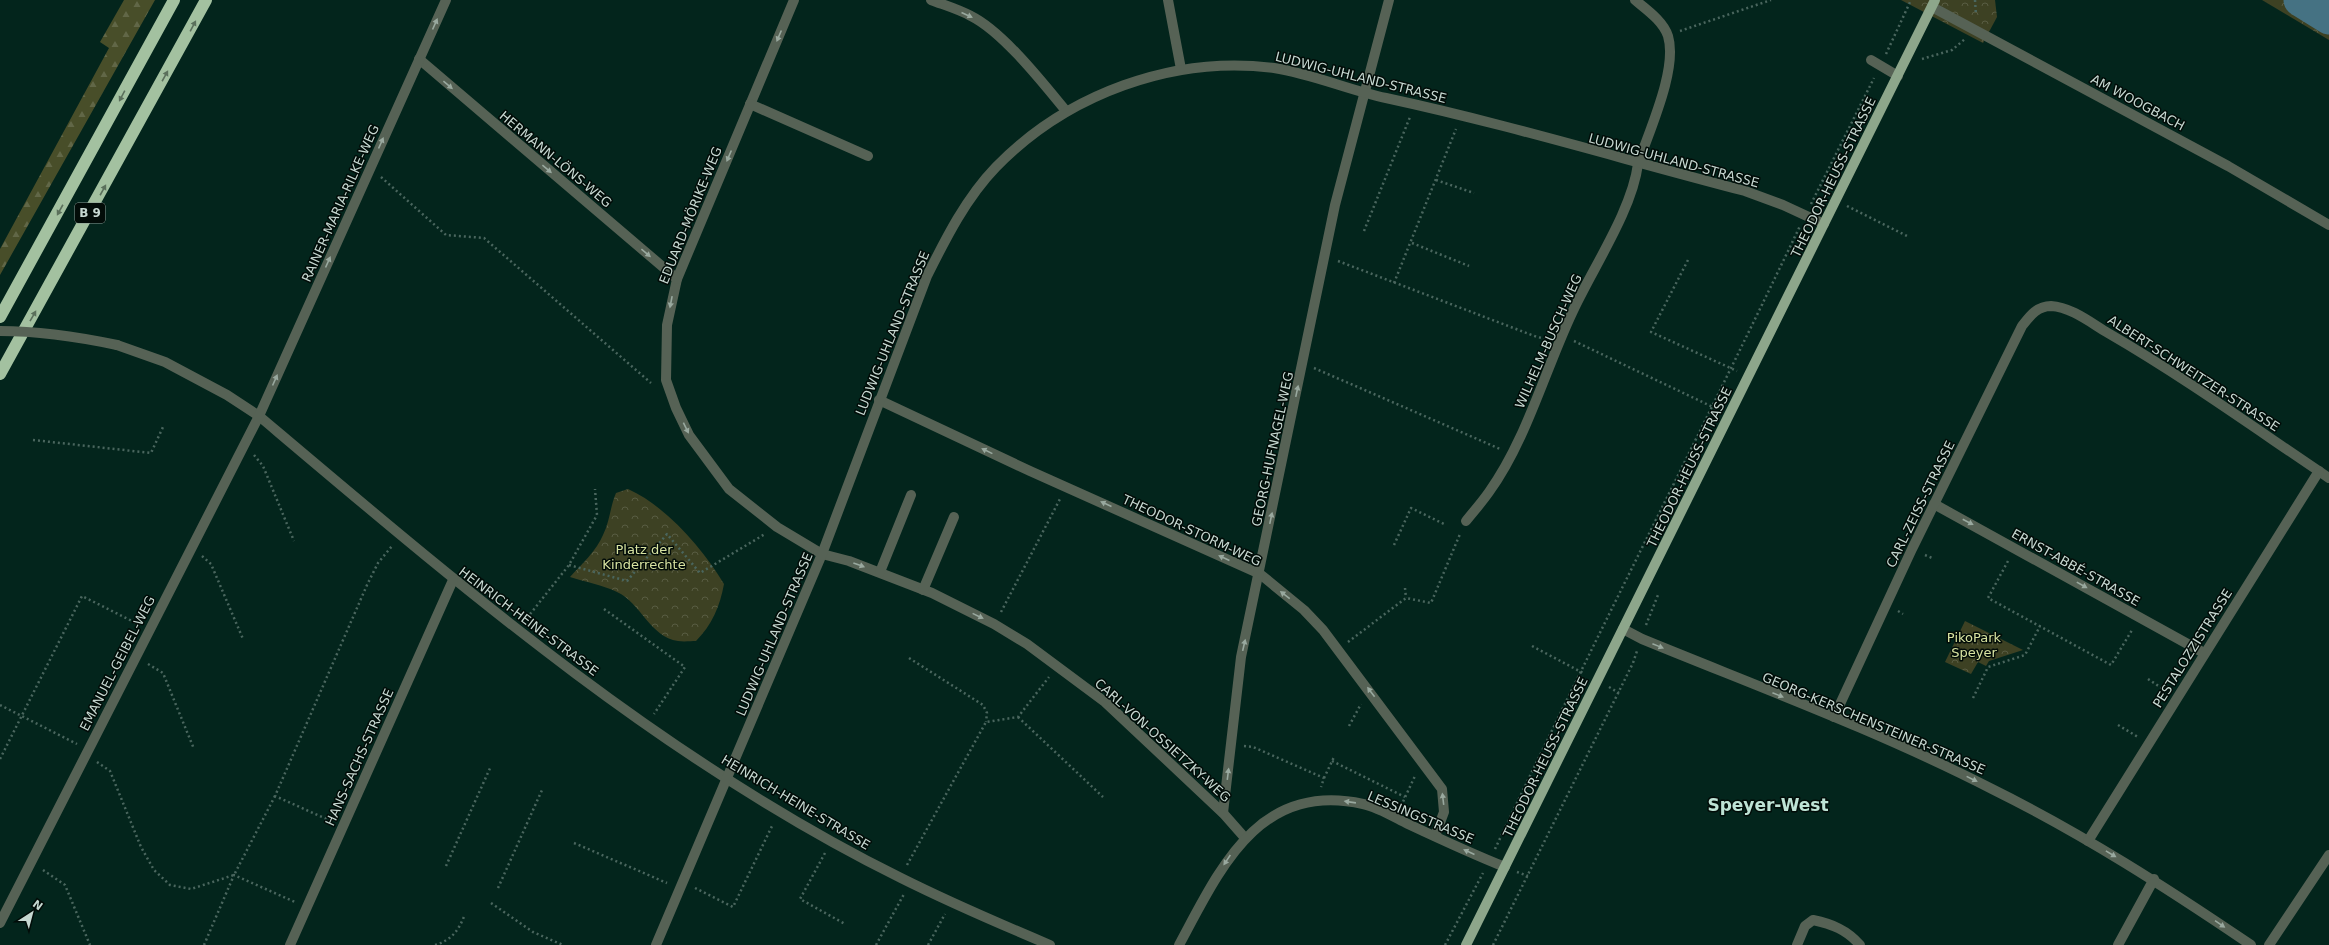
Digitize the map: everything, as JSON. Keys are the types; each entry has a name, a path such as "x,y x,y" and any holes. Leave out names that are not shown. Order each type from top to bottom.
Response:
{"highway":[{"name":"B 9","path":"0,317 174,0"},
{"name":"B 9","path":"0,374 206,0"}],"main road":[{"name":"THEODOR-HEUSS-STRASSE","path":"1466,945 1933,4"}],"street":[{"name":"RAINER-MARIA-RILKE-WEG","path":"259,416 446,0"},
{"name":"EDUARD-MÖRIKE-WEG","path":"794,0 677,279 667,325 666,380 676,408 689,435 729,489 777,527 822,554"},
{"path":"931,0 972,16 1002,40 1038,77 1066,111"},
{"path":"1168,0 1181,70"},
{"name":"GEORG-HUFNAGEL-WEG","path":"1223,813 1241,657 1260,574 1335,205 1389,0"},
{"path":"1635,0 1660,23 1667,35"},
{"name":"AM WOOGBACH","path":"1933,4 2228,166 2329,224"},
{"name":"WILHELM-BUSCH-WEG","path":"1466,521 1490,492 1511,454 1561,338 1616,225 1636,179 1638,164 1670,69 1671,51 1667,35"},
{"name":"HERMANN-LÖNS-WEG","path":"419,60 677,279"},
{"path":"1871,60 1898,76"},
{"name":"LUDWIG-UHLAND-STRASSE","path":"656,945 822,554 927,276 946,237 966,205 995,167 1017,148 1066,111 1099,94 1142,79 1181,70 1235,65 1274,68 1310,76 1365,93 1462,115 1745,192 1805,215 1824,224"},
{"path":"750,104 868,156"},
{"name":"ALBERT-SCHWEITZER-STRASSE","path":"2038,309 2050,306 2064,309 2094,324 2140,351 2329,478"},
{"name":"CARL-ZEISS-STRASSE","path":"1834,717 1868,641 2022,326 2038,309"},
{"name":"HEINRICH-HEINE-STRASSE","path":"0,332 27,332 84,338 117,345 165,362 227,395 259,416 453,580 647,725 780,811 900,878 1050,945"},
{"name":"THEODOR-STORM-WEG","path":"879,400 1030,471 1067,486 1260,574 1304,610 1339,649 1442,789 1444,812 1435,836"},
{"name":"EMANUEL-GEIBEL-WEG","path":"0,923 259,416"},
{"name":"PESTALOZZISTRASSE","path":"2088,840 2319,471"},
{"path":"880,572 911,495"},
{"name":"ERNST-ABBÉ-STRASSE","path":"1934,504 2204,653"},
{"path":"923,590 954,517"},
{"name":"CARL-VON-OSSIETZKY-WEG","path":"822,554 880,572 923,590 994,624 1027,644 1105,702 1223,813 1245,838"},
{"name":"HANS-SACHS-STRASSE","path":"290,945 453,580"},
{"name":"GEORG-KERSCHENSTEINER-STRASSE","path":"1623,629 1642,639 1834,717 1992,788 2088,840 2154,879 2250,945"},
{"name":"LESSINGSTRASSE","path":"1179,945 1215,878 1245,838 1274,814 1317,801 1365,804 1505,867"},
{"path":"2269,945 2329,855"},
{"path":"2118,945 2154,879"},
{"path":"1797,945 1805,926 1813,920 1829,923 1852,935 1860,945"}],"path":[{"path":"1667,35 1771,0"},
{"path":"1445,945 1489,860 1579,671 1731,369 1911,0"},
{"path":"1364,232 1415,104"},
{"path":"1394,283 1412,243 1462,115"},
{"path":"370,168 446,235 484,238 651,383"},
{"path":"1436,180 1474,193"},
{"path":"1847,206 1907,236"},
{"path":"1412,243 1469,266"},
{"path":"1325,256 1537,337 1561,338 1730,415"},
{"path":"1688,260 1651,332 1748,377"},
{"path":"1303,363 1511,454"},
{"path":"33,440 151,453 163,426"},
{"path":"244,444 263,466 294,541"},
{"path":"994,624 1067,486"},
{"path":"518,629 569,565 597,516 595,489"},
{"path":"1394,545 1411,508 1444,524"},
{"path":"1339,649 1406,598 1431,603 1466,521"},
{"path":"569,565 627,581 667,534 700,573 777,527"},
{"path":"204,945 234,875 274,796 367,585 378,563 400,536"},
{"path":"192,548 211,564 242,639"},
{"path":"2015,548 1988,598 2111,665 2140,617"},
{"path":"1405,588 1406,598"},
{"path":"0,759 82,596 149,630"},
{"path":"604,609 685,668 647,725"},
{"path":"1973,698 1988,667 2025,655 2040,626"},
{"path":"1532,646 1597,681"},
{"path":"1493,945 1633,663 1637,651"},
{"path":"136,656 163,673 194,749"},
{"path":"900,878 986,722 987,713 983,705 909,658"},
{"path":"986,722 1018,717 1048,679 1056,665"},
{"path":"2148,679 2177,697"},
{"path":"1349,726 1369,690"},
{"path":"0,705 87,752 110,771 141,847 154,870 170,885 191,888 234,875 307,907"},
{"path":"1018,717 1103,797"},
{"path":"2118,725 2148,743"},
{"path":"1232,744 1253,747 1324,778"},
{"path":"1317,801 1324,778 1334,757"},
{"path":"1332,762 1405,797"},
{"path":"446,866 491,766"},
{"path":"1395,818 1417,772 1426,767"},
{"path":"498,888 542,790"},
{"path":"274,796 343,826"},
{"path":"574,843 733,906 780,811"},
{"path":"832,840 800,899 845,924"},
{"path":"31,862 65,885 90,945"},
{"path":"876,945 910,882"},
{"path":"928,945 952,901"},
{"path":"492,903 533,932 563,945"},
{"path":"435,945 444,943 454,936 465,914"}],"green space":[{"path":"124,0 155,0 0,275 0,249 109,48 100,42"},
{"path":"1901,0 1995,0 1997,17 1983,43"},
{"path":"2262,0 2329,0 2329,40"},
{"name":"Platz der Kinderrechte","path":"628,489 656,506 670,517 694,543 724,584 720,600 711,622 696,641 680,641 668,638 653,627 633,604 617,592 606,587 570,577 600,541 607,524 616,493"},
{"name":"PikoPark Speyer","path":"1965,621 2023,650 1989,661 1986,666 1978,662 1971,674 1945,662"}],"waterway":[{"path":"2300,0 2329,18"}],"district":[{"name":"Speyer-West","path":"1768,805"}]}
